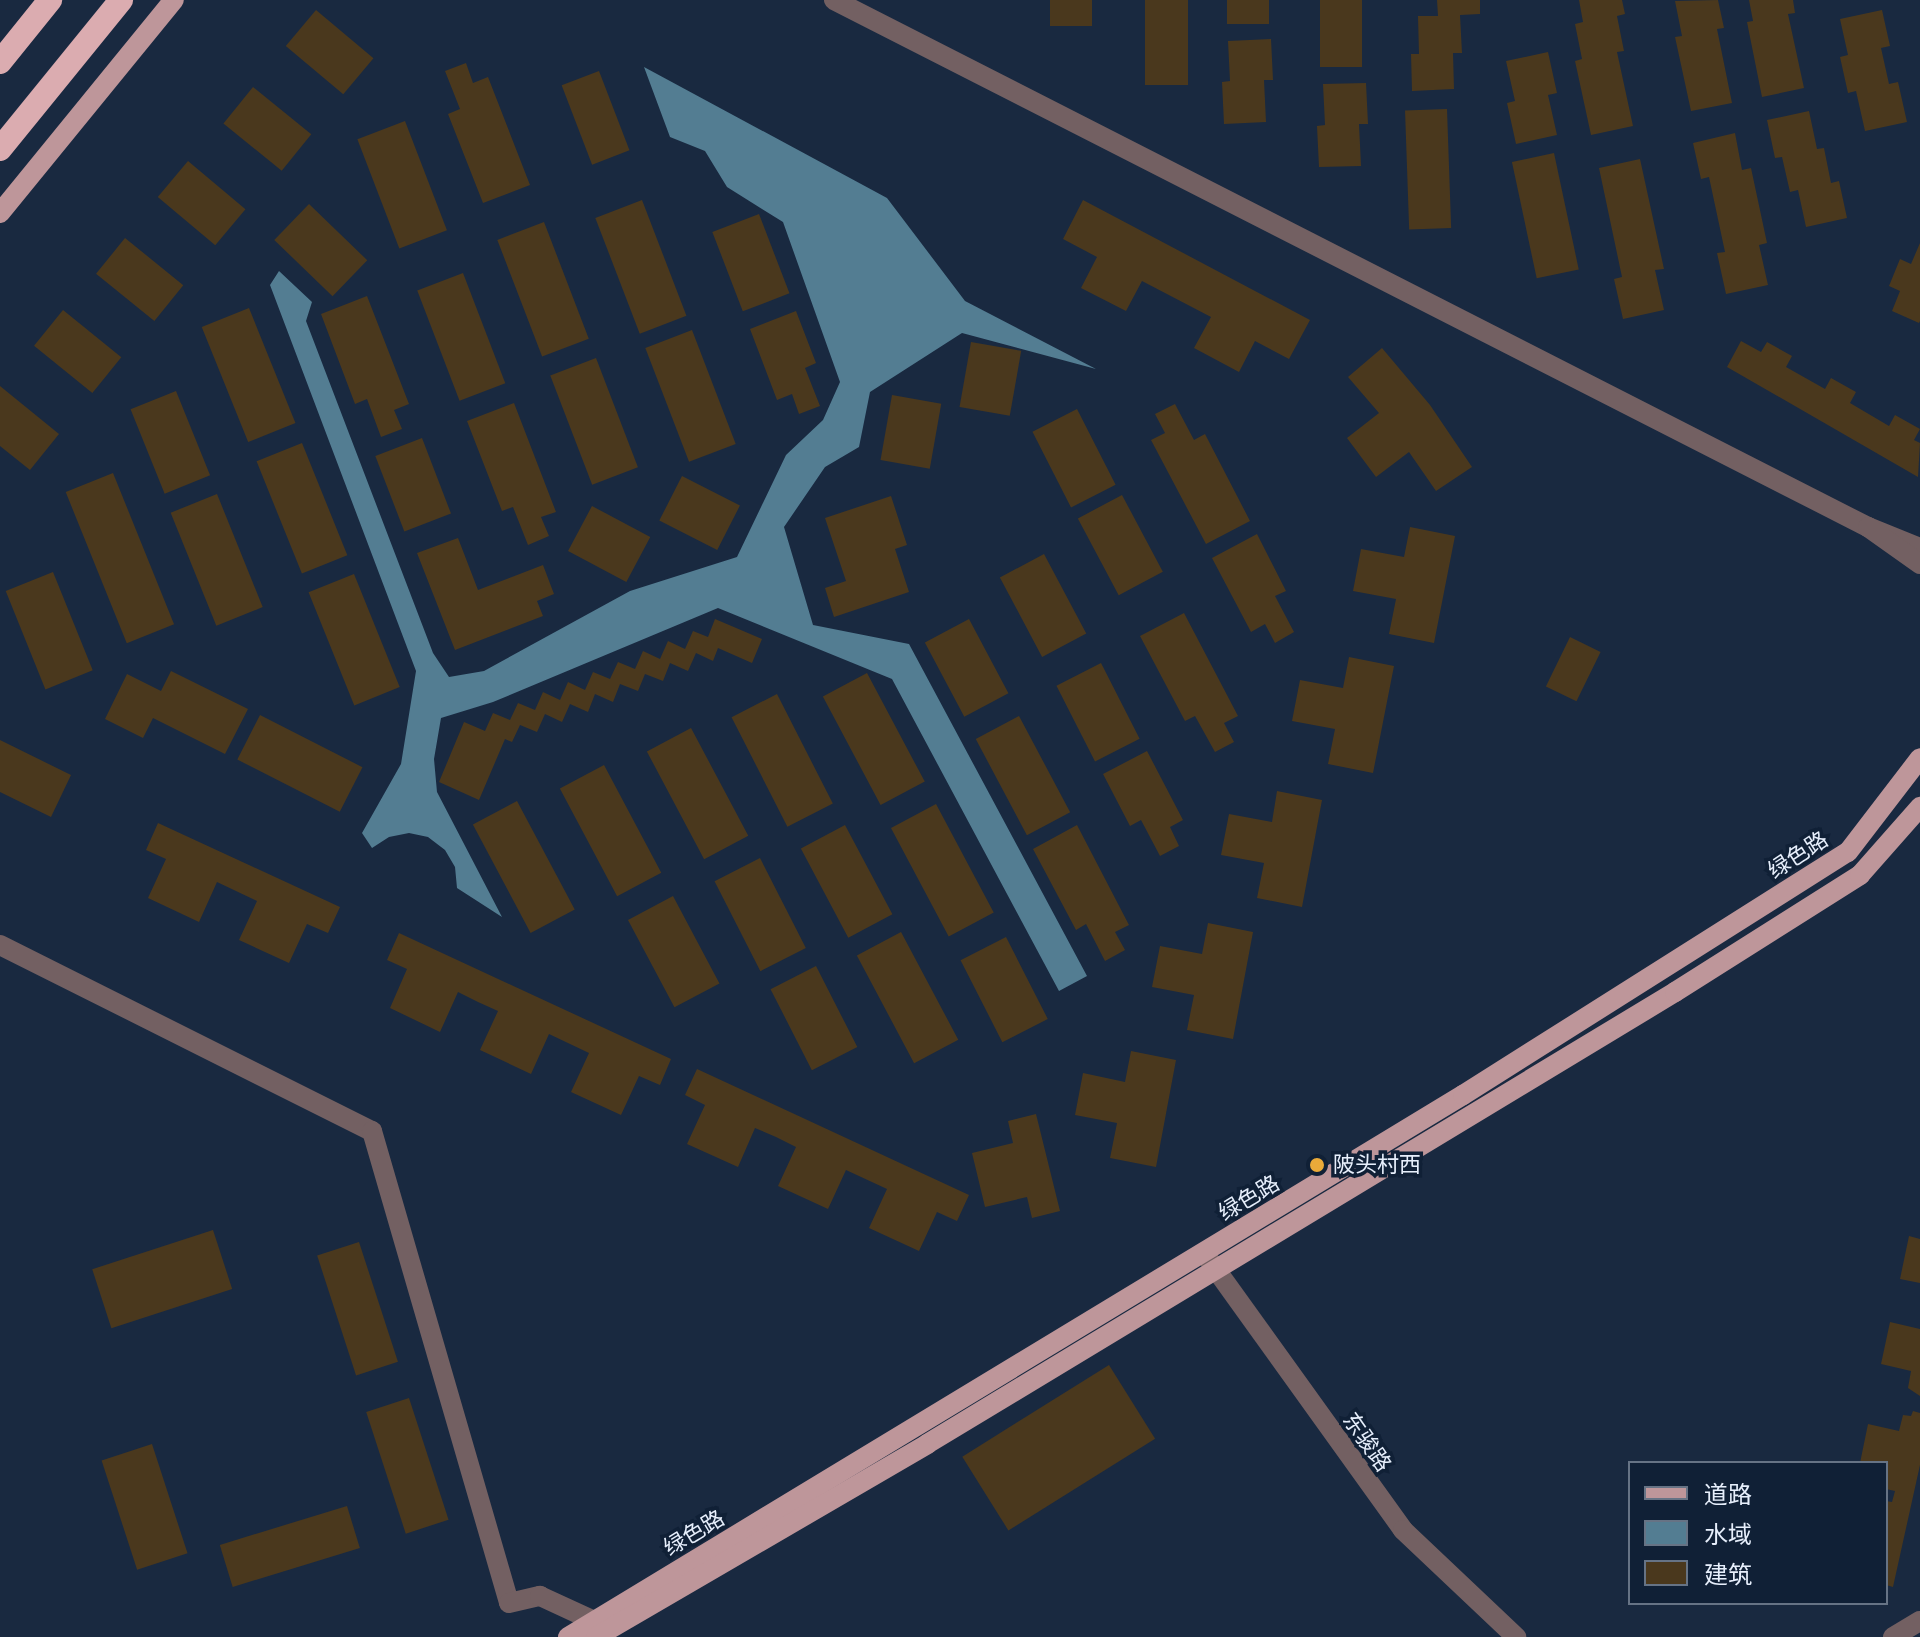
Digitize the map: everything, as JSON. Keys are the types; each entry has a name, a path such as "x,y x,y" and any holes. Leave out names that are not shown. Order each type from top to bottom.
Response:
{"highway":[{"path":"0,62 50,0"},
{"path":"0,149 121,0"}],"main road":[{"path":"0,213 174,0"},
{"name":"绿色路","path":"1210,1262 1848,852 1920,758"},
{"name":"绿色路","path":"568,1637 595,1629 1860,875 1920,807"}],"street":[{"path":"834,0 1868,527 1920,548"},
{"path":"1868,527 1920,564"},
{"path":"0,945 372,1131 509,1603 540,1596 595,1629"},
{"name":"东骏路","path":"1210,1262 1403,1530 1473,1602 1516,1637"},
{"path":"1893,1637 1920,1621"}],"water":[{"path":"644,67 887,198 965,301 1096,369 962,333 870,392 859,447 825,467 784,527 813,625 909,644 1087,976 1059,991 892,679 718,608 493,702 441,718 434,759 437,792 502,917 457,888 455,867 445,850 428,837 409,833 389,837 372,848 362,833 401,764 416,671 270,285 279,271 312,302 306,321 433,653 449,677 484,671 630,591 737,557 786,455 823,420 840,382 783,222 727,187 705,151 670,137"}],"building":[{"path":"1050,0 1092,0 1092,26 1050,26"},
{"path":"1145,0 1188,0 1188,85 1145,85"},
{"path":"1227,0 1269,0 1269,24 1227,24"},
{"path":"1320,0 1362,0 1362,67 1320,67"},
{"path":"1437,0 1480,0 1480,14 1460,15 1462,53 1453,53 1454,89 1412,91 1411,54 1419,54 1418,16 1438,16"},
{"path":"1579,0 1622,0 1625,14 1617,16 1624,51 1617,52 1633,126 1591,135 1575,61 1582,59 1575,24 1583,22"},
{"path":"1718,0 1724,28 1717,29 1732,103 1691,111 1675,37 1682,36 1675,1"},
{"path":"1749,0 1793,0 1795,13 1788,14 1804,88 1762,97 1747,22 1753,21"},
{"path":"316,10 373,58 343,94 286,46"},
{"path":"1882,10 1890,46 1881,48 1889,84 1898,82 1907,122 1865,131 1856,91 1848,93 1840,57 1848,55 1840,19"},
{"path":"1271,39 1273,80 1264,80 1266,122 1224,124 1222,82 1230,81 1228,41"},
{"path":"1548,52 1557,93 1548,95 1557,135 1516,144 1507,103 1515,101 1506,61"},
{"path":"466,63 473,83 488,77 530,185 483,203 448,114 460,109 445,71"},
{"path":"599,71 629,150 592,165 562,85"},
{"path":"1366,83 1368,124 1359,124 1361,166 1319,167 1317,126 1325,125 1323,84"},
{"path":"253,87 311,134 282,171 223,124"},
{"path":"1447,109 1451,228 1409,229 1405,110"},
{"path":"1809,111 1817,149 1824,148 1831,183 1839,181 1847,218 1806,227 1798,190 1790,192 1782,157 1775,158 1767,120"},
{"path":"405,121 447,230 399,249 357,139"},
{"path":"1735,133 1742,170 1751,168 1767,243 1759,245 1768,285 1726,294 1717,253 1725,252 1709,177 1701,179 1693,143"},
{"path":"1554,153 1579,269 1537,278 1512,162"},
{"path":"1640,159 1664,269 1655,270 1664,310 1623,319 1614,279 1622,277 1599,168"},
{"path":"188,161 245,209 215,245 158,197"},
{"path":"642,200 686,316 640,334 595,218"},
{"path":"1083,200 1310,320 1289,359 1255,341 1239,372 1194,348 1211,317 1142,281 1126,311 1081,288 1097,257 1063,239"},
{"path":"309,204 367,260 333,296 274,240"},
{"path":"759,214 789,293 743,311 712,232"},
{"path":"544,222 589,339 542,357 497,240"},
{"path":"125,238 183,285 154,321 96,274"},
{"path":"1920,243 1919,323 1892,311 1900,291 1889,286 1900,259 1911,264"},
{"path":"463,273 505,383 460,401 417,291"},
{"path":"367,296 409,404 394,410 402,429 381,437 367,399 355,404 321,314"},
{"path":"249,308 295,423 248,442 202,327"},
{"path":"63,310 121,357 92,393 34,346"},
{"path":"796,311 816,363 805,368 820,406 799,414 792,394 777,400 750,329"},
{"path":"692,330 736,444 689,462 645,348"},
{"path":"1741,341 1761,352 1767,342 1792,356 1786,367 1825,389 1831,378 1856,392 1850,403 1889,426 1895,415 1920,429 1914,440 1920,443 1918,477 1727,367"},
{"path":"971,342 1021,351 1010,416 960,407"},
{"path":"1382,348 1430,405 1472,467 1436,491 1409,452 1376,477 1347,438 1379,413 1348,377"},
{"path":"596,358 638,467 592,485 550,376"},
{"path":"0,386 59,434 30,470 0,446"},
{"path":"176,391 210,475 165,494 131,409"},
{"path":"892,395 941,404 930,469 881,460"},
{"path":"514,403 556,512 541,517 549,536 528,545 513,507 502,511 467,421"},
{"path":"1175,404 1194,440 1205,434 1250,521 1206,544 1151,440 1165,433 1155,414"},
{"path":"1077,409 1116,485 1071,507 1032,432"},
{"path":"422,438 451,514 404,532 375,456"},
{"path":"302,443 347,555 302,574 257,461"},
{"path":"113,473 174,624 127,643 66,492"},
{"path":"682,476 740,506 717,550 659,521"},
{"path":"217,494 263,607 216,626 171,513"},
{"path":"1122,495 1163,572 1119,595 1078,518"},
{"path":"891,496 907,545 895,549 909,592 834,617 825,588 846,581 825,518"},
{"path":"592,506 650,537 626,582 568,551"},
{"path":"1410,527 1455,536 1434,643 1389,634 1396,599 1353,591 1361,549 1404,557"},
{"path":"1257,534 1286,591 1275,596 1294,632 1275,643 1265,624 1251,632 1212,558"},
{"path":"458,538 478,590 543,565 554,594 537,601 543,616 455,650 417,553"},
{"path":"1044,554 1086,633 1042,657 1000,577"},
{"path":"53,572 93,670 45,689 6,591"},
{"path":"354,574 400,687 354,705 309,592"},
{"path":"1184,613 1238,716 1224,723 1234,742 1215,752 1195,716 1185,721 1140,636"},
{"path":"715,619 762,639 752,663 718,648 713,661 696,653 688,671 670,663 663,681 645,674 638,691 620,684 613,702 595,694 588,712 570,704 562,722 545,714 537,732 520,725 512,742 505,739 479,800 439,782 464,722 485,731 493,713 510,720 518,703 535,710 543,692 560,700 568,682 585,690 593,672 610,679 618,662 635,669 643,651 660,659 668,641 685,649 693,631 708,637"},
{"path":"969,619 1008,693 964,717 925,642"},
{"path":"1570,637 1601,652 1576,701 1546,686"},
{"path":"1349,657 1394,666 1373,773 1328,764 1335,729 1292,721 1300,680 1343,688"},
{"path":"1101,663 1140,739 1095,761 1056,686"},
{"path":"171,671 248,709 225,754 153,718 143,738 105,719 127,674 161,691"},
{"path":"867,673 925,782 881,805 823,696"},
{"path":"777,694 833,804 787,827 732,717"},
{"path":"260,715 362,767 340,812 237,760"},
{"path":"1019,716 1070,812 1027,835 976,739"},
{"path":"691,728 748,836 704,859 647,751"},
{"path":"0,740 71,775 51,817 0,792"},
{"path":"1147,751 1183,820 1170,827 1179,846 1160,856 1141,820 1130,826 1103,774"},
{"path":"604,765 661,873 617,896 560,788"},
{"path":"1277,791 1322,800 1302,907 1257,898 1264,863 1221,855 1229,814 1272,822"},
{"path":"517,801 575,910 531,933 473,824"},
{"path":"936,804 994,913 949,937 891,828"},
{"path":"158,823 340,907 328,933 307,924 289,963 239,940 257,901 217,882 199,922 148,898 166,859 146,850"},
{"path":"845,825 892,914 848,938 801,848"},
{"path":"1077,825 1129,925 1115,932 1125,950 1105,961 1086,924 1076,930 1033,849"},
{"path":"760,858 806,948 760,971 715,881"},
{"path":"673,896 719,983 674,1007 628,920"},
{"path":"1208,923 1253,932 1233,1039 1187,1030 1194,995 1152,987 1160,946 1202,954"},
{"path":"901,932 958,1040 914,1063 857,955"},
{"path":"399,933 671,1059 660,1085 639,1076 621,1115 571,1092 589,1053 549,1034 531,1074 480,1050 498,1011 458,992 440,1032 390,1008 407,969 387,960"},
{"path":"1006,937 1048,1019 1002,1042 961,960"},
{"path":"816,966 857,1047 812,1070 771,989"},
{"path":"1131,1051 1176,1060 1156,1167 1110,1158 1117,1123 1075,1115 1083,1073 1125,1082"},
{"path":"697,1069 969,1195 957,1221 937,1212 919,1251 869,1228 887,1189 846,1170 828,1209 778,1186 796,1147 776,1137 755,1128 738,1167 687,1144 705,1105 685,1095"},
{"path":"1036,1114 1060,1211 1032,1218 1027,1197 985,1207 972,1153 1013,1143 1008,1121"},
{"path":"213,1230 232,1289 111,1328 92,1269"},
{"path":"1909,1236 1920,1239 1920,1283 1900,1279"},
{"path":"359,1242 398,1362 356,1375 317,1256"},
{"path":"1890,1322 1920,1329 1920,1396 1908,1388 1911,1371 1881,1364"},
{"path":"1109,1365 1155,1439 1008,1530 962,1457"},
{"path":"409,1398 449,1520 406,1534 366,1412"},
{"path":"1913,1411 1920,1413 1920,1465 1893,1587 1888,1586 1888,1501 1892,1502 1895,1491 1888,1489 1888,1461 1860,1461 1868,1424 1899,1431 1903,1415 1911,1416"},
{"path":"152,1444 188,1553 137,1570 102,1460"},
{"path":"347,1506 360,1548 233,1587 220,1545"}],"place":[{"name":"陂头村西","path":"1317,1165"}]}
